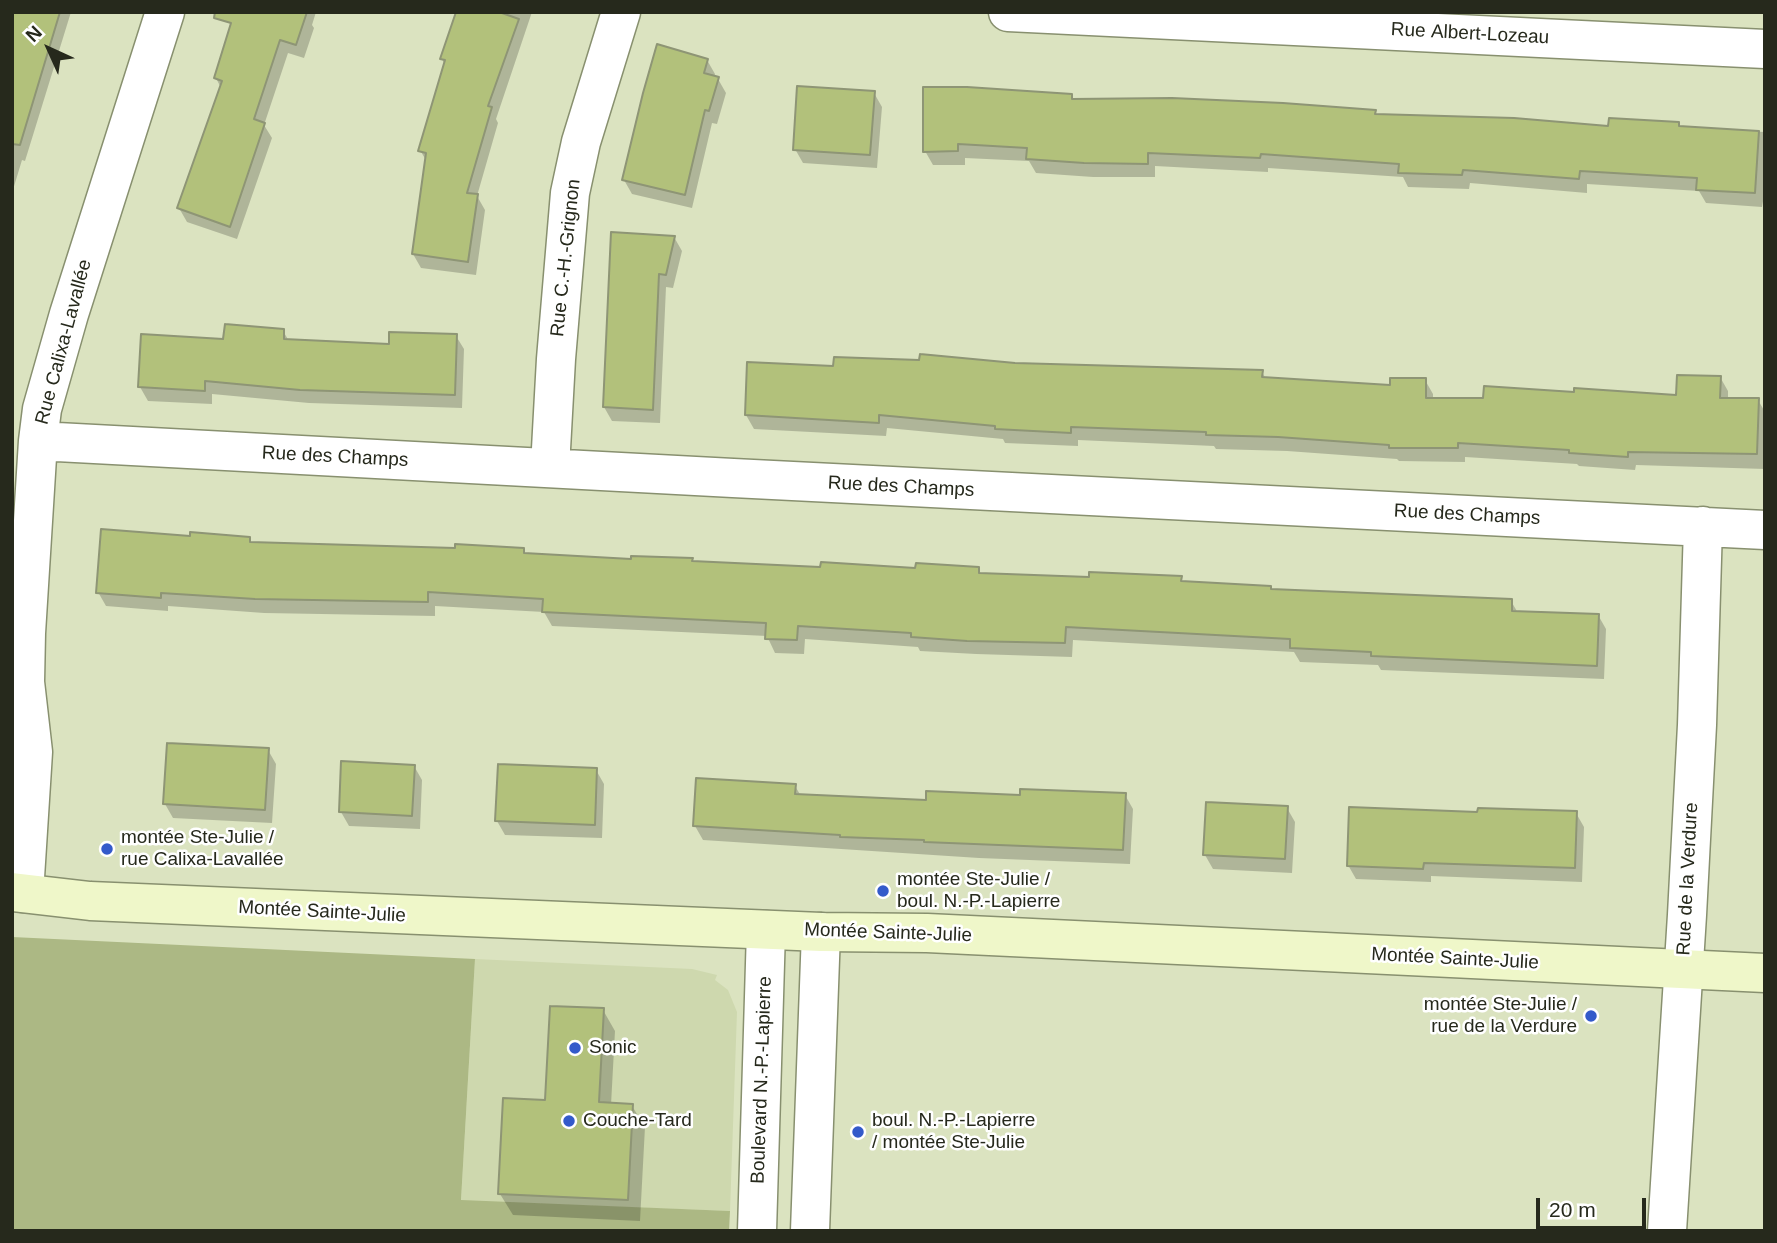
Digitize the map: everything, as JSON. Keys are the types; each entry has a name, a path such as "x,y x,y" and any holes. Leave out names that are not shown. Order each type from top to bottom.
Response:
{"main road":[{"name":"Montée Sainte-Julie","path":"18,892 90,901 766,930 941,934 1765,973"}],"street":[{"name":"Rue Calixa-Lavallée","path":"18,892 33,752 25,682 25,646 42,409 69,314 165,12"},
{"name":"Rue C.-H.-Grignon","path":"550,467 555,359 570,193 581,142 621,12"},
{"name":"Rue Albert-Lozeau","path":"1008,12 1620,27 1765,49"},
{"name":"Rue des Champs","path":"38,441 1765,530"},
{"name":"Rue de la Verdure","path":"1667,1231 1696,725 1703,526"},
{"name":"Boulevard N.-P.-Lapierre","path":"757,1231 766,930"},
{"path":"810,1231 821,932"}],"shaded area":[{"path":"12,937 475,959 461,1200 730,1211 729,1231 12,1231"},
{"path":"475,959 692,969 717,975 715,980 728,990 737,1012 730,1211 461,1201"}],"building":[{"path":"12,12 60,12 20,145 12,144"},
{"path":"215,12 307,12 296,45 280,40 254,119 265,123 230,227 177,208 222,81 214,78 231,23 214,18"},
{"path":"456,12 499,12 519,19 488,106 492,107 467,193 478,194 468,262 412,254 426,153 418,151 445,60 440,59"},
{"path":"657,44 708,59 704,73 719,77 709,111 705,110 685,195 622,180"},
{"path":"797,86 875,91 870,155 793,150"},
{"path":"923,87 1072,94 1072,99 1172,98 1283,103 1376,110 1375,114 1514,118 1608,126 1609,118 1759,131 1755,193 1696,190 1697,178 1580,171 1579,179 1463,170 1462,175 1398,173 1399,164 1261,154 1260,158 1148,153 1148,164 1026,159 1027,148 958,144 958,151 923,152"},
{"path":"611,232 675,236 666,275 659,274 653,410 603,407"},
{"path":"225,324 284,329 284,339 389,344 389,332 457,334 455,395 300,390 205,381 205,391 138,387 141,334 223,339"},
{"path":"920,354 1015,363 1263,370 1262,377 1390,385 1390,378 1426,378 1426,398 1483,398 1484,386 1574,392 1574,388 1676,395 1677,375 1721,376 1720,398 1759,398 1757,454 1628,452 1628,457 1569,453 1569,450 1458,443 1458,448 1389,448 1389,445 1278,437 1206,435 1206,432 1071,427 1071,433 995,429 995,426 879,415 879,423 745,415 747,362 833,366 834,357 919,360"},
{"path":"101,529 190,536 190,532 250,537 250,542 455,548 455,544 524,548 524,553 631,559 631,556 693,558 692,561 820,567 821,562 915,568 916,563 979,567 979,573 1089,577 1089,572 1182,576 1181,581 1271,586 1271,589 1512,599 1512,611 1599,614 1597,666 1371,656 1371,652 1290,648 1290,639 1066,627 1065,643 967,641 911,637 911,633 798,626 797,640 765,639 766,623 542,612 543,599 428,592 428,602 255,599 161,593 161,598 96,593"},
{"path":"167,743 269,748 265,810 163,804"},
{"path":"341,761 415,765 412,816 339,812"},
{"path":"498,764 597,768 595,825 495,821"},
{"path":"696,778 796,784 795,794 926,800 926,791 1020,795 1020,789 1126,793 1123,850 924,842 693,826"},
{"path":"1206,802 1288,806 1285,859 1203,855"},
{"path":"1349,807 1477,812 1478,808 1577,811 1575,868 1424,863 1423,869 1347,866"},
{"path":"550,1006 604,1008 599,1102 633,1104 628,1200 498,1194 503,1098 545,1100"}],"place":[{"name":"montée Ste-Julie / rue Calixa-Lavallée","path":"107,849"},
{"name":"montée Ste-Julie / boul. N.-P.-Lapierre","path":"883,891"},
{"name":"montée Ste-Julie / rue de la Verdure","path":"1591,1016"},
{"name":"Sonic","path":"575,1048"},
{"name":"Couche-Tard","path":"569,1121"},
{"name":"boul. N.-P.-Lapierre / montée Ste-Julie","path":"858,1132"}]}
